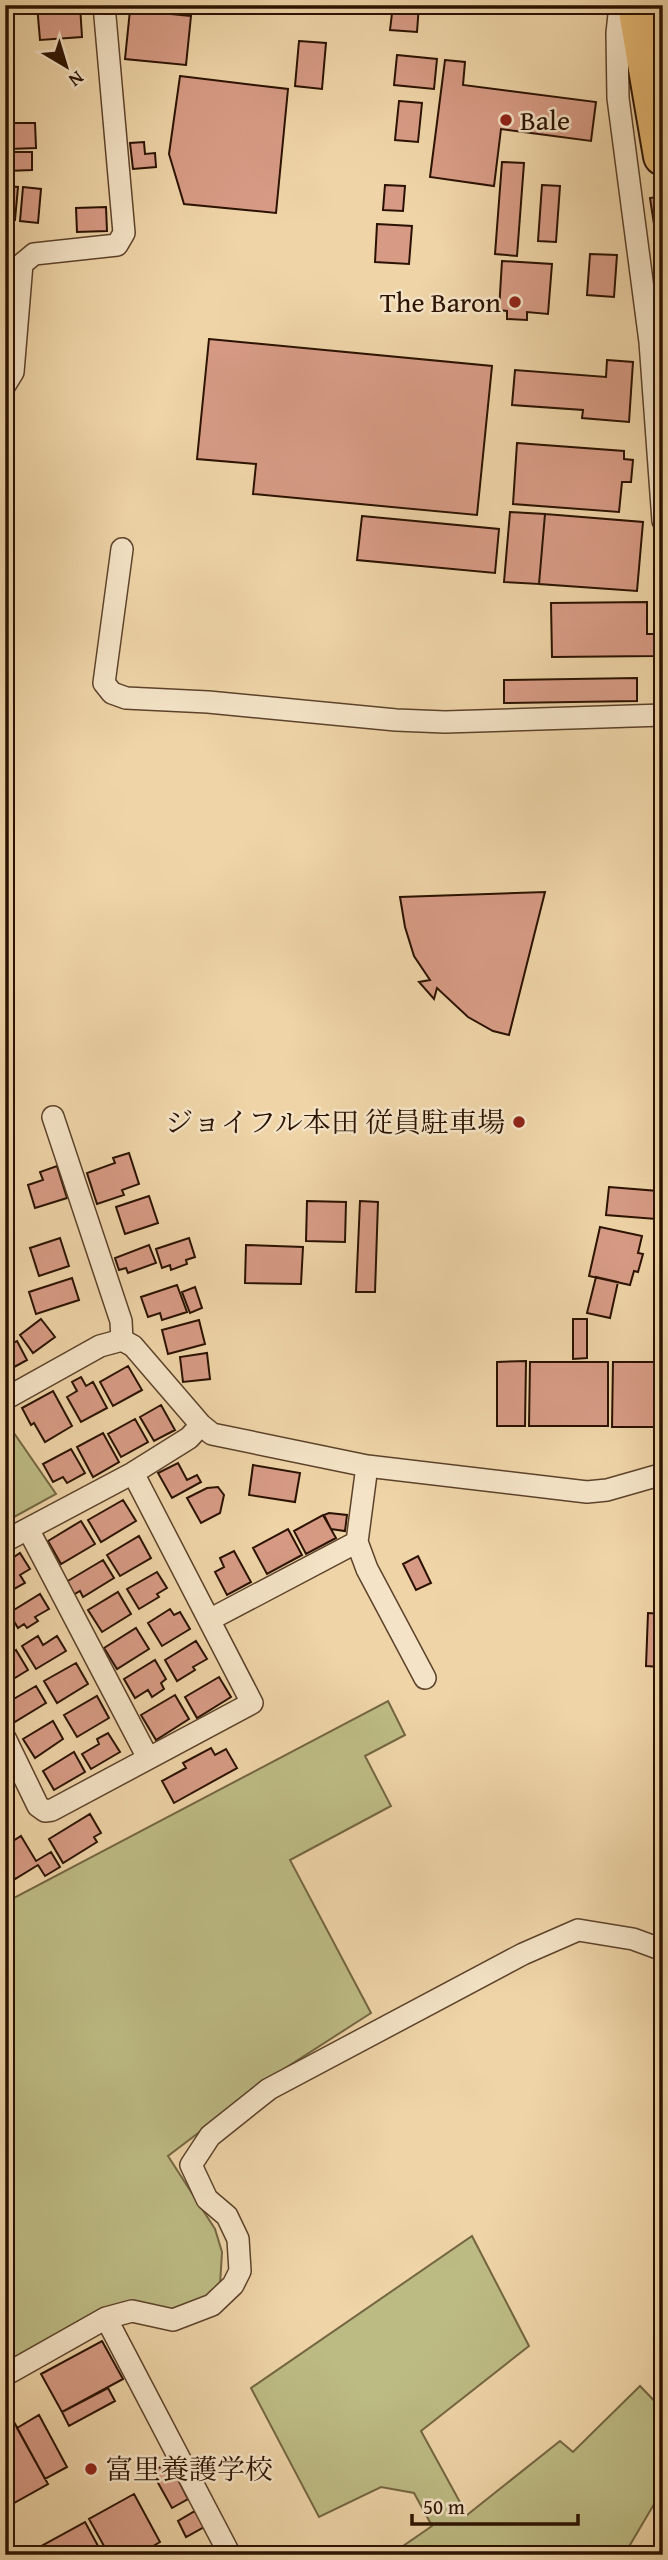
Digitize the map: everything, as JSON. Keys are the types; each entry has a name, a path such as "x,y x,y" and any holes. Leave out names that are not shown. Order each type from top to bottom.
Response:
{"highway":[{"path":"637,5 663,156"}],"street":[{"path":"5,385 12,372 22,264 34,254 117,245 124,233 104,5"},
{"path":"620,5 617,33 618,98 649,342 663,521"},
{"path":"122,549 104,683 112,693 126,698 208,702 396,720 458,721 663,715"},
{"path":"52,1117 121,1321 122,1340"},
{"path":"5,1399 100,1346 122,1340 133,1346 201,1425 212,1434 366,1466 586,1492 607,1490 663,1474"},
{"path":"5,1541 133,1473 189,1438 201,1425"},
{"path":"366,1466 357,1542 367,1569 425,1678"},
{"path":"5,1738 38,1806 45,1811 52,1810 252,1703 133,1473"},
{"path":"28,1529 148,1758"},
{"path":"209,1620 357,1542"},
{"path":"5,2375 106,2318 132,2311 173,2319 212,2305 233,2285 240,2271 238,2239 227,2216 207,2199 191,2165 210,2136 269,2089 523,1954 578,1930 634,1939 663,1951"},
{"path":"106,2318 230,2555"}],"shaded area":[{"path":"5,1420 56,1494 5,1522"},
{"path":"388,1701 405,1735 365,1756 391,1806 290,1860 371,2013 273,2076 168,2156 215,2229 222,2252 220,2285 209,2298 172,2313 126,2302 5,2369 5,1883 14,1898"},
{"path":"472,2236 529,2346 421,2431 467,2515 560,2441 573,2452 640,2386 663,2410 663,2489 627,2550 628,2555 390,2555 432,2526 414,2493 381,2487 319,2517 251,2388"}],"building":[{"path":"37,5 80,5 82,37 40,40"},
{"path":"393,5 419,5 417,32 390,30"},
{"path":"130,10 191,16 186,65 125,59"},
{"path":"299,41 326,43 322,89 295,86"},
{"path":"397,55 437,59 434,89 394,85"},
{"path":"445,60 465,62 463,85 596,102 591,141 501,129 494,186 430,177"},
{"path":"180,76 288,89 276,213 184,204 169,154"},
{"path":"399,101 422,103 418,142 395,140"},
{"path":"8,123 35,123 36,148 9,149"},
{"path":"144,142 145,154 155,153 156,167 133,169 130,143"},
{"path":"7,152 32,152 32,170 7,171"},
{"path":"502,162 524,163 517,256 495,254"},
{"path":"385,185 405,186 403,211 383,210"},
{"path":"542,185 560,186 556,242 538,241"},
{"path":"5,186 18,187 15,220 5,220"},
{"path":"23,187 41,189 38,223 20,221"},
{"path":"663,196 663,230 655,231 650,198"},
{"path":"106,207 107,231 77,232 76,208"},
{"path":"377,224 412,226 409,264 375,262"},
{"path":"590,254 617,255 614,297 587,295"},
{"path":"502,261 552,264 548,314 527,312 527,320 507,319 507,311 499,310"},
{"path":"209,339 492,366 477,515 253,494 256,464 197,459"},
{"path":"607,360 633,362 629,422 582,418 583,410 512,405 515,370 606,377"},
{"path":"517,443 624,451 624,459 633,460 631,482 622,482 619,512 513,504"},
{"path":"510,512 545,514 539,584 504,582"},
{"path":"545,514 643,522 637,591 539,584"},
{"path":"362,516 499,529 495,573 357,560"},
{"path":"647,602 647,634 655,634 655,656 552,657 551,603"},
{"path":"637,678 637,701 504,703 504,680"},
{"path":"545,892 509,1035 493,1031 468,1017 437,988 434,999 419,982 430,980 414,956 400,897"},
{"path":"129,1153 139,1184 122,1190 124,1195 97,1204 87,1173 115,1163 113,1158"},
{"path":"57,1166 67,1198 35,1208 28,1185 43,1180 40,1172"},
{"path":"609,1187 658,1191 656,1219 606,1215"},
{"path":"149,1196 158,1223 125,1234 116,1207"},
{"path":"307,1201 346,1202 345,1242 306,1241"},
{"path":"360,1201 378,1202 375,1292 356,1292"},
{"path":"600,1227 642,1236 638,1253 643,1254 638,1272 634,1271 630,1285 589,1276"},
{"path":"60,1238 69,1266 39,1276 30,1248"},
{"path":"189,1238 195,1257 186,1260 187,1264 171,1270 170,1265 162,1268 156,1249"},
{"path":"149,1245 156,1263 128,1273 126,1268 119,1270 115,1258"},
{"path":"246,1245 303,1247 301,1284 245,1283"},
{"path":"596,1277 618,1282 610,1318 587,1313"},
{"path":"72,1278 79,1300 36,1314 29,1292"},
{"path":"177,1285 187,1312 162,1320 160,1313 148,1317 141,1297"},
{"path":"195,1287 202,1308 190,1313 182,1292"},
{"path":"41,1319 55,1337 33,1353 20,1335"},
{"path":"573,1319 587,1319 587,1358 573,1359"},
{"path":"199,1320 205,1344 168,1354 162,1330"},
{"path":"17,1341 27,1360 5,1372 5,1347"},
{"path":"207,1353 210,1379 183,1382 180,1357"},
{"path":"526,1361 525,1426 497,1426 497,1362"},
{"path":"530,1362 608,1362 608,1426 529,1426"},
{"path":"613,1362 663,1362 663,1427 612,1427"},
{"path":"128,1366 142,1390 113,1406 100,1382"},
{"path":"81,1377 86,1386 93,1382 107,1408 81,1422 67,1397 77,1391 72,1382"},
{"path":"53,1391 72,1426 45,1442 22,1408"},
{"path":"161,1405 175,1430 154,1441 140,1417"},
{"path":"135,1419 148,1442 121,1457 108,1434"},
{"path":"103,1433 119,1462 93,1477 77,1447"},
{"path":"71,1449 85,1473 67,1483 63,1477 53,1482 43,1464"},
{"path":"178,1463 187,1480 197,1475 201,1482 172,1498 158,1473"},
{"path":"253,1465 300,1473 295,1502 249,1495"},
{"path":"218,1487 224,1495 220,1513 201,1523 187,1498 207,1488"},
{"path":"123,1500 136,1521 101,1542 88,1520"},
{"path":"323,1515 336,1538 306,1554 294,1531"},
{"path":"324,1515 347,1515 345,1531 331,1529"},
{"path":"81,1521 95,1544 61,1564 48,1541"},
{"path":"288,1529 302,1555 267,1574 253,1548"},
{"path":"139,1536 151,1558 120,1576 107,1555"},
{"path":"234,1551 251,1582 227,1595 215,1572 224,1567 220,1558"},
{"path":"20,1553 30,1569 20,1575 25,1583 5,1594 5,1563"},
{"path":"418,1556 431,1583 416,1590 403,1564"},
{"path":"103,1560 114,1578 83,1597 80,1591 73,1595 66,1582"},
{"path":"157,1572 167,1588 157,1594 159,1597 139,1609 127,1589"},
{"path":"118,1592 131,1614 102,1632 88,1610"},
{"path":"40,1594 49,1609 35,1617 38,1621 27,1628 24,1624 18,1628 9,1613"},
{"path":"170,1609 174,1615 180,1612 190,1629 162,1646 148,1623"},
{"path":"648,1613 663,1614 661,1667 646,1666"},
{"path":"136,1628 149,1649 117,1669 104,1648"},
{"path":"38,1636 43,1645 57,1636 66,1651 36,1669 22,1646"},
{"path":"196,1641 207,1659 177,1681 165,1660"},
{"path":"16,1650 28,1670 5,1684 5,1657"},
{"path":"155,1660 166,1679 161,1683 164,1689 152,1697 148,1690 135,1698 124,1679"},
{"path":"76,1663 88,1684 57,1703 44,1681"},
{"path":"219,1677 231,1697 197,1718 185,1697"},
{"path":"36,1686 46,1703 13,1723 5,1704"},
{"path":"175,1695 189,1719 156,1740 141,1715"},
{"path":"97,1696 109,1718 77,1737 64,1715"},
{"path":"53,1721 63,1739 35,1758 23,1739"},
{"path":"108,1733 120,1752 91,1769 82,1754 99,1744 97,1739"},
{"path":"211,1748 215,1755 226,1749 237,1768 174,1803 162,1781 186,1768 183,1763"},
{"path":"74,1752 85,1772 54,1790 43,1771"},
{"path":"90,1814 101,1833 94,1837 97,1842 63,1863 49,1839"},
{"path":"21,1836 36,1861 51,1852 60,1867 45,1876 38,1865 15,1879 5,1862 5,1846"},
{"path":"102,2341 123,2379 62,2412 41,2374"},
{"path":"108,2388 115,2401 69,2426 62,2412"},
{"path":"39,2415 67,2467 45,2479 17,2428"},
{"path":"14,2422 48,2484 5,2508 5,2426"},
{"path":"169,2462 188,2499 172,2508 152,2472"},
{"path":"134,2494 160,2542 138,2555 109,2555 89,2519"},
{"path":"195,2511 204,2527 186,2537 178,2521"},
{"path":"85,2522 103,2555 25,2555"},
{"path":"156,2545 162,2555 138,2555"}],"place":[{"name":"Bale","path":"506,120"},
{"name":"The Baron","path":"515,302"},
{"name":"ジョイフル本田 従員駐車場","path":"519,1122"},
{"name":"富里養護学校","path":"91,2469"}]}
